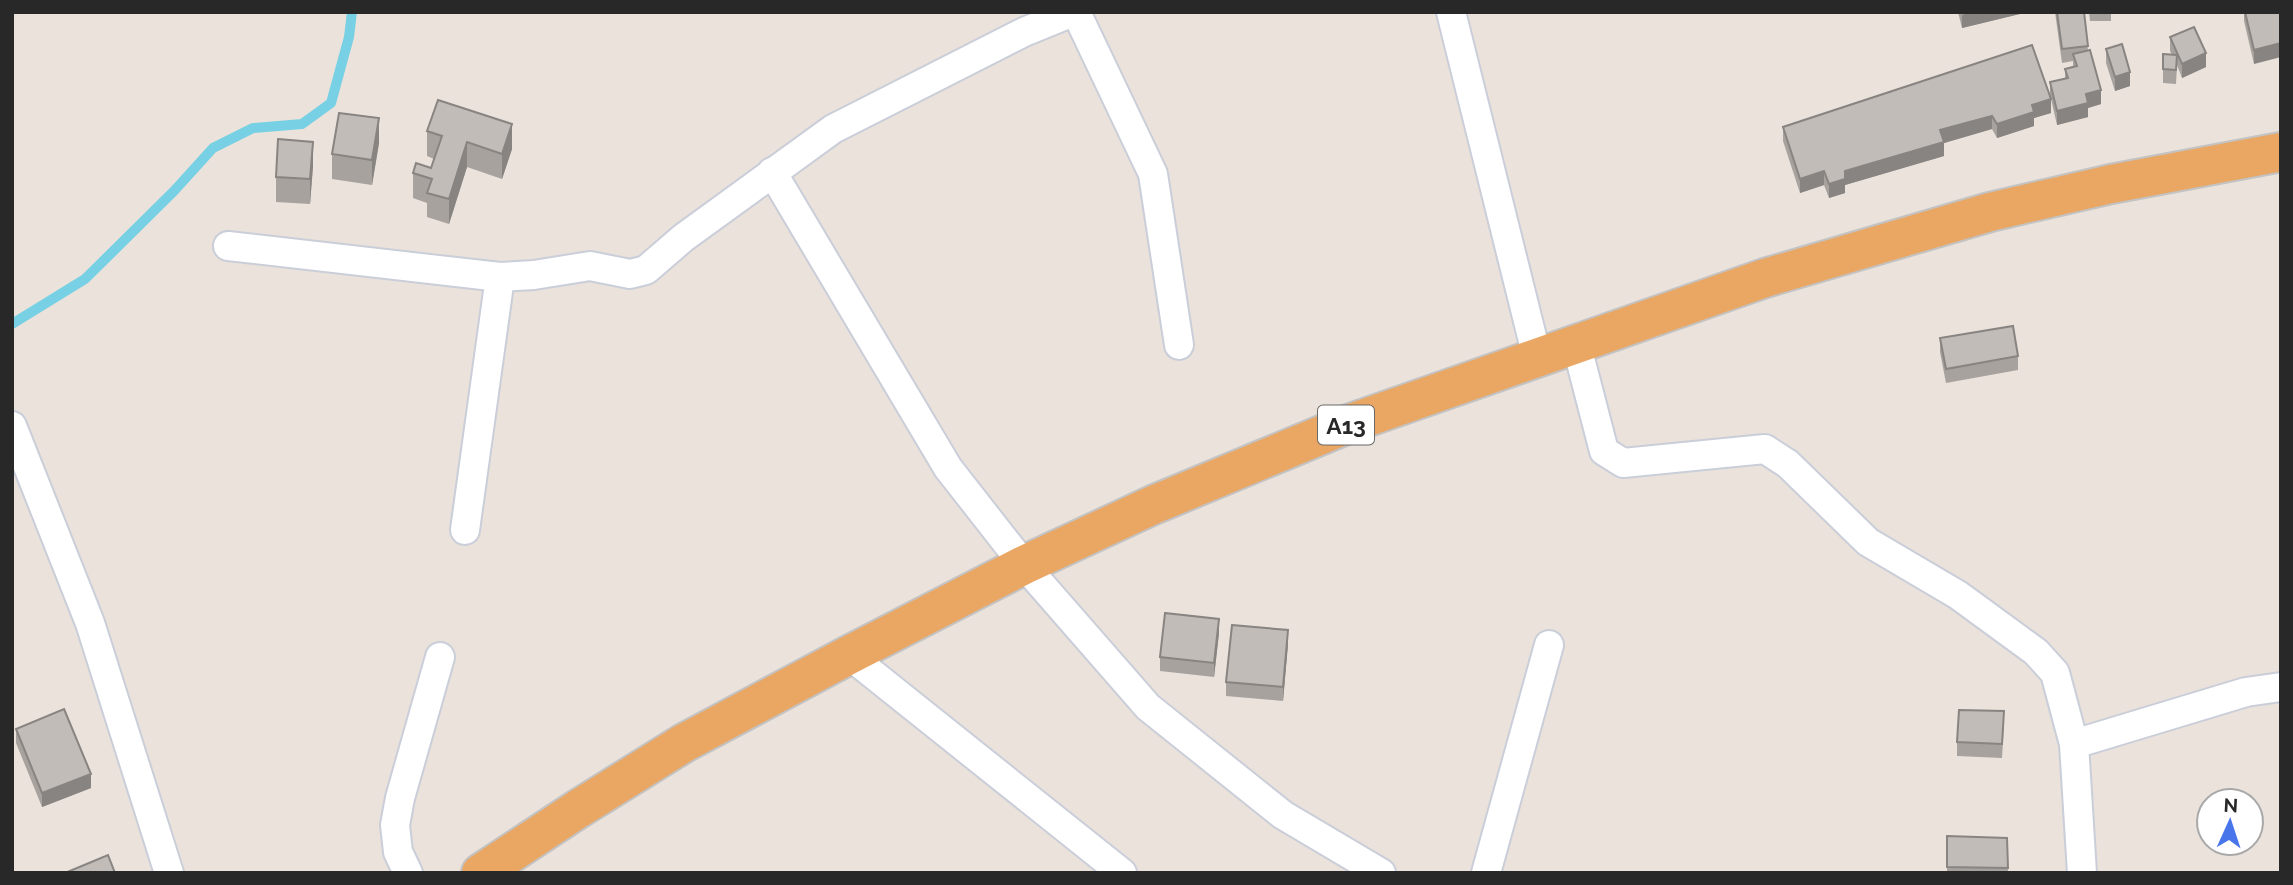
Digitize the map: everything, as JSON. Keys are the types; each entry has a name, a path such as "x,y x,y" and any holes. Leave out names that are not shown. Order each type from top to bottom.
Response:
{"highway":[{"name":"A13","path":"481,873 684,743 849,655 1024,565 1153,505 1348,424 1765,278 1990,212 2111,184 2281,152"}],"street":[{"path":"228,246 499,277 534,275 590,266 630,274 638,273 646,270 683,237 834,129 1024,32 1074,12 1153,174 1179,345"},
{"path":"1451,12 1537,357"},
{"path":"772,172 948,467 1024,565 1147,707 1283,815 1381,873"},
{"path":"465,530 499,277"},
{"path":"1576,343 1604,451 1623,463 1765,449 1788,464 1868,542 1958,596 2036,652 2055,673 2074,744 2082,873"},
{"path":"12,426 90,623 169,873"},
{"path":"1486,873 1549,645"},
{"path":"849,655 1122,873"},
{"path":"408,873 398,852 395,825 400,798 440,657"},
{"path":"2074,744 2246,692 2281,687"}],"building":[{"path":"2057,12 2084,12 2088,46 2062,49"},
{"path":"2245,12 2281,12 2281,43 2254,50"},
{"path":"2194,27 2206,53 2182,64 2170,37"},
{"path":"2122,44 2130,72 2115,77 2106,49"},
{"path":"2032,45 2051,99 2032,105 2034,112 1997,124 1992,116 1940,130 1944,142 1845,171 1845,179 1829,184 1824,171 1800,179 1783,127"},
{"path":"2090,50 2101,90 2086,94 2088,103 2057,111 2050,82 2068,78 2065,69 2077,66 2073,54"},
{"path":"2163,54 2177,55 2176,70 2163,69"},
{"path":"438,100 512,124 502,154 467,142 449,199 427,193 432,179 413,173 416,163 431,168 442,136 427,131"},
{"path":"339,113 379,118 372,160 332,154"},
{"path":"278,139 313,142 310,179 276,177"},
{"path":"2013,326 2018,356 1946,369 1940,338"},
{"path":"1165,613 1219,619 1214,663 1160,657"},
{"path":"1232,625 1288,630 1283,687 1226,682"},
{"path":"64,709 91,774 42,793 16,729"},
{"path":"1959,710 2004,711 2002,744 1957,742"},
{"path":"1947,836 2007,838 2008,868 1947,867"},
{"path":"108,855 115,873 65,873"}],"waterway":[{"path":"12,324 85,279 174,191 213,148 253,128 302,124 331,103 349,37 352,12"}]}
